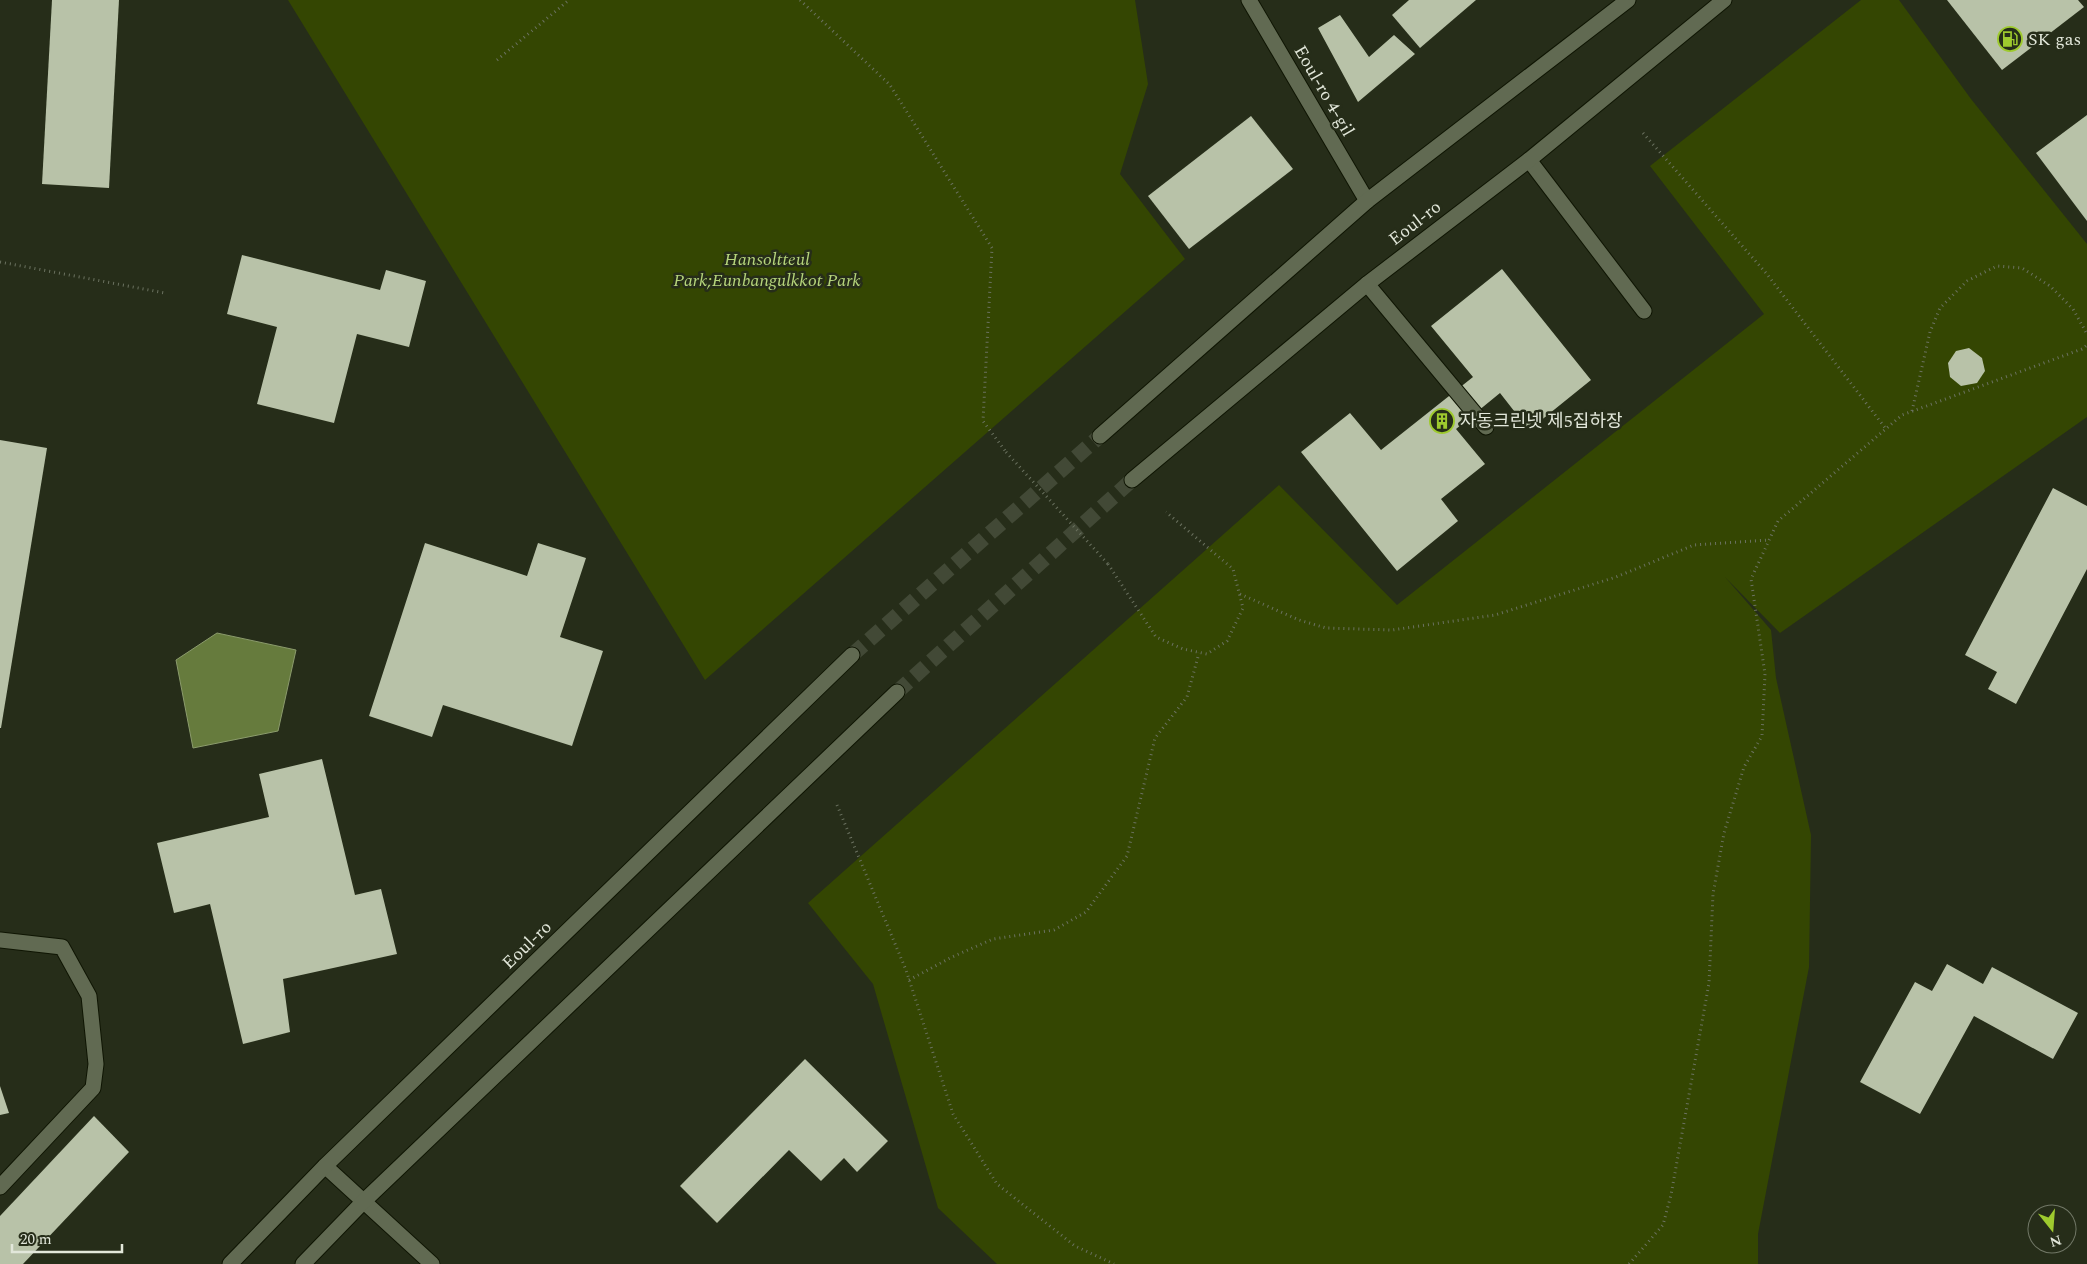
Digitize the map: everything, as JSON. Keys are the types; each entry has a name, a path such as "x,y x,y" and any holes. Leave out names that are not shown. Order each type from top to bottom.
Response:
{"street":[{"name":"Eoul-ro 4-gil","path":"1249,0 1367,201"},
{"path":"1100,436 1367,201 1628,0"},
{"name":"Eoul-ro","path":"1132,480 1366,284 1529,160 1724,0"},
{"path":"1529,160 1644,311"},
{"path":"1366,284 1486,427"},
{"name":"Eoul-ro","path":"230,1264 325,1166 852,655"},
{"path":"303,1264 363,1202 897,692"},
{"path":"0,940 62,947 89,996 96,1064 93,1088 0,1187"},
{"path":"325,1166 432,1264"}],"path":[{"path":"497,60 569,0"},
{"path":"800,0 890,85 992,248 983,421 1006,452 1108,564 1156,637 1183,649 1206,654 1227,641 1243,608 1233,569 1166,512"},
{"path":"1642,134 1766,273 1886,429"},
{"path":"0,262 165,293"},
{"path":"1912,411 1930,332 1940,308 1967,281 1997,266 2022,268 2050,286 2073,309 2087,334"},
{"path":"1629,1264 1663,1225 1669,1202 1710,983 1713,894 1724,834 1744,766 1762,736 1766,674 1751,579 1778,520 1902,415 2082,349 2087,345"},
{"path":"1240,594 1300,620 1326,628 1392,630 1495,615 1616,577 1694,545 1769,540"},
{"path":"910,980 952,957 993,938 1054,930 1086,912 1126,856 1154,738 1187,697 1199,653"},
{"path":"837,805 910,980 952,1114 997,1184 1076,1246 1114,1264"}],"green space":[{"name":"Hansoltteul Park;Eunbangulkkot Park","path":"288,0 1135,0 1148,84 1120,174 1185,259 705,680"},
{"path":"1861,0 1899,0 1971,99 2087,244 2087,417 1780,633 1725,577 1771,630 1776,678 1811,835 1809,967 1758,1234 1758,1264 997,1264 938,1208 873,984 808,903 1279,485 1397,605 1764,314 1650,166"}],"shaded area":[{"path":"217,633 296,650 278,731 193,748 176,660"}],"building":[{"path":"52,0 119,0 109,188 42,184"},
{"path":"1409,0 1476,0 1420,48 1392,15"},
{"name":"SK gas","path":"1947,0 2078,0 2084,7 2002,70"},
{"path":"1340,15 1369,57 1394,35 1415,54 1358,102 1318,28"},
{"path":"2087,115 2087,221 2036,153"},
{"path":"1251,116 1293,169 1189,249 1148,196"},
{"path":"242,255 380,290 386,270 426,281 409,347 357,334 334,423 257,404 277,327 227,314"},
{"name":"자동크린넷 제5집하장","path":"1502,269 1591,380 1529,430 1500,393 1456,429 1485,464 1441,499 1458,521 1397,571 1301,452 1350,413 1381,450 1473,377 1431,326"},
{"path":"1969,348 1982,358 1985,371 1977,383 1961,386 1950,377 1948,363 1956,351"},
{"path":"0,440 47,448 1,728 0,728"},
{"path":"2053,488 2087,506 2087,569 2016,704 1988,689 1997,672 1965,655"},
{"path":"425,543 527,576 538,543 586,558 560,637 603,651 572,746 443,705 432,737 369,716"},
{"path":"322,759 355,895 381,889 397,954 283,979 290,1032 243,1044 210,904 174,913 157,843 269,817 259,774"},
{"path":"1947,964 1983,984 1992,967 2078,1013 2053,1059 1974,1016 1920,1114 1860,1082 1915,982 1932,991"},
{"path":"805,1059 888,1141 857,1172 844,1158 821,1181 789,1150 717,1223 680,1186"},
{"path":"0,1086 9,1113 0,1115"},
{"path":"94,1116 129,1152 23,1264 0,1264 0,1216"}],"tunnel":[{"path":"852,655 1100,436"},
{"path":"897,692 1132,480"}],"place":[{"name":"SK gas","path":"2010,39"},
{"name":"자동크린넷 제5집하장","path":"1442,421"}]}
